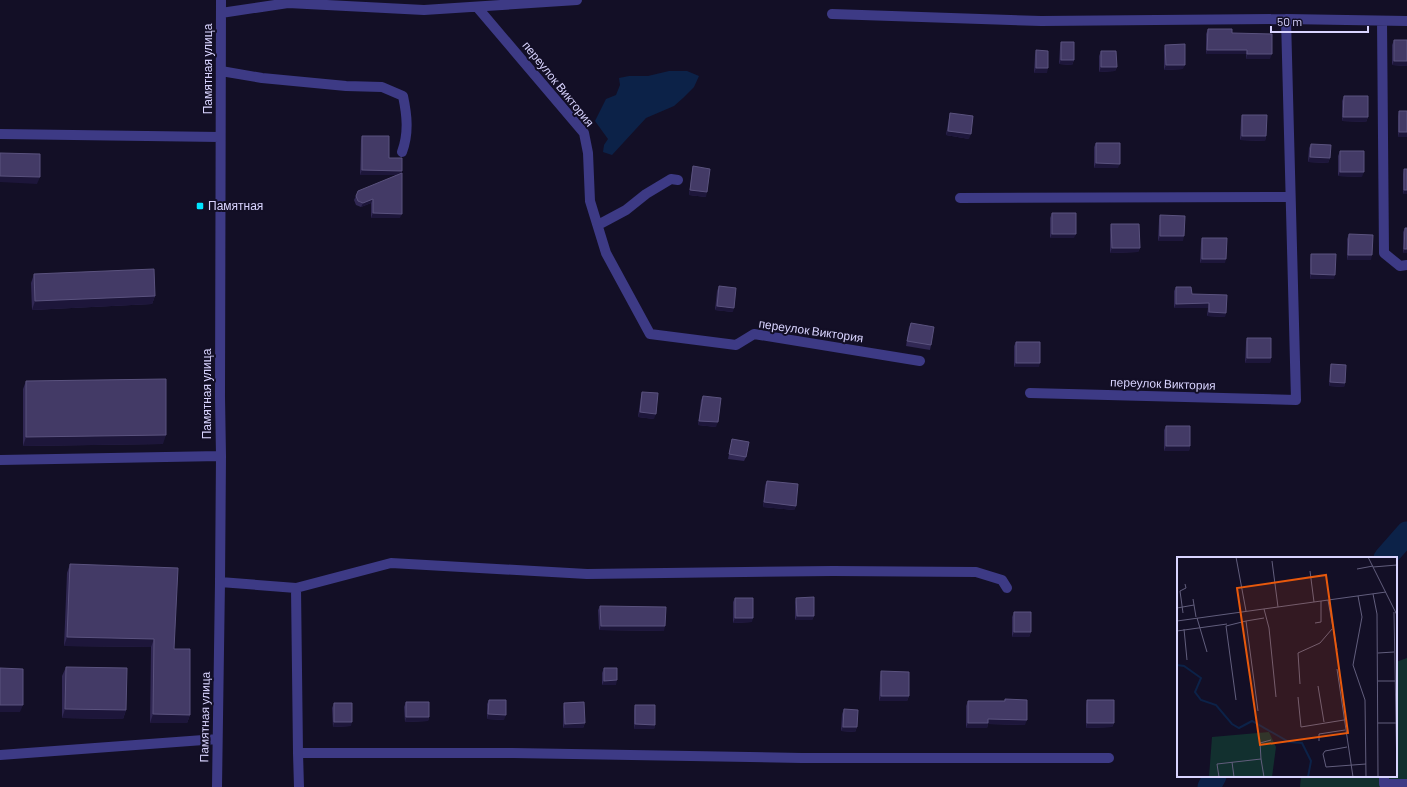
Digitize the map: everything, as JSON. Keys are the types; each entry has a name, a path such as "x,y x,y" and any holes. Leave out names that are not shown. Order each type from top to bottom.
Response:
{"street":[{"name":"Памятная улица","path":"217,787 221,456 221,0"},
{"path":"424,10 430,0"},
{"path":"221,13 288,3 424,10 577,0"},
{"name":"переулок Виктория","path":"477,7 584,133 588,153 590,201 606,253 650,334 736,345 754,334 920,361"},
{"path":"832,14 1041,20 1286,19 1407,21"},
{"path":"960,198 1290,197 1286,19"},
{"path":"1382,21 1384,254 1400,266 1407,265"},
{"path":"221,71 262,78 346,86 382,87 404,96 407,116 406,141 402,152"},
{"path":"0,134 220,137"},
{"path":"598,225 626,210 646,194 671,179 678,180"},
{"name":"переулок Виктория","path":"1030,393 1296,400 1290,197"},
{"path":"0,460 221,456"},
{"path":"220,582 296,588 391,563 587,574 833,571 976,572 1002,580 1008,588"},
{"path":"296,588 299,787"},
{"path":"0,755 217,738"},
{"path":"298,753 513,753 810,758 1110,758"},
{"path":"1384,780 1407,784"}],"green space":[{"path":"1407,658 1407,787 1300,787 1301,777 1397,777 1397,662"}],"water":[{"path":"669,71 687,71 699,76 694,87 674,106 646,118 612,155 603,152 604,145 608,139 595,121 606,99 616,95 620,85 619,78 629,76 648,76"}],"building":[{"path":"1208,29 1232,29 1232,33 1272,34 1272,54 1247,54 1247,50 1207,50"},
{"path":"1394,40 1407,40 1407,61 1394,61"},
{"path":"1061,42 1074,42 1074,60 1061,60"},
{"path":"1185,44 1185,65 1166,65 1165,45"},
{"path":"1036,50 1048,51 1048,68 1036,68"},
{"path":"1101,51 1116,51 1117,67 1101,67"},
{"path":"1344,96 1368,96 1368,117 1343,117"},
{"path":"1399,111 1407,111 1407,132 1399,132"},
{"path":"950,113 973,116 971,134 948,131"},
{"path":"1242,115 1267,115 1266,136 1242,136"},
{"path":"362,136 389,136 389,158 402,158 402,171 362,170"},
{"path":"1096,143 1120,143 1120,164 1096,163"},
{"path":"1311,144 1331,145 1330,158 1310,157"},
{"path":"1340,151 1364,151 1364,172 1340,172"},
{"path":"0,153 40,154 40,177 0,176"},
{"path":"693,166 710,169 707,192 690,190"},
{"path":"1404,169 1407,169 1407,190 1404,190"},
{"path":"402,173 402,214 373,213 373,199 363,203 358,201 356,196 358,191"},
{"path":"1052,213 1076,213 1076,234 1052,234"},
{"path":"1160,215 1185,216 1184,236 1160,236"},
{"path":"1111,224 1139,224 1140,248 1112,248"},
{"path":"1405,228 1407,228 1407,249 1404,249"},
{"path":"1349,234 1373,235 1372,255 1348,255"},
{"path":"1202,238 1227,238 1226,259 1202,259"},
{"path":"1311,254 1336,254 1335,275 1311,274"},
{"path":"154,269 155,296 35,301 34,274"},
{"path":"719,286 736,288 734,308 717,306"},
{"path":"1176,287 1191,287 1192,294 1227,295 1226,313 1209,312 1209,303 1176,304"},
{"path":"911,323 934,327 931,345 907,341"},
{"path":"1247,338 1271,338 1271,358 1247,358"},
{"path":"1016,342 1040,342 1040,363 1016,363"},
{"path":"1331,364 1346,365 1345,383 1330,382"},
{"path":"166,379 166,435 26,437 26,381"},
{"path":"642,392 658,393 656,414 640,412"},
{"path":"703,396 721,398 718,422 699,421"},
{"path":"1166,426 1190,426 1190,446 1166,446"},
{"path":"732,439 749,442 746,457 729,454"},
{"path":"767,481 798,484 796,506 764,502"},
{"path":"70,564 178,568 174,649 190,649 190,715 153,714 154,639 67,637"},
{"path":"814,597 814,616 797,616 796,598"},
{"path":"735,598 753,598 753,618 735,618"},
{"path":"600,606 666,607 665,626 601,626"},
{"path":"1014,612 1031,612 1031,632 1014,632"},
{"path":"66,667 127,668 126,710 65,709"},
{"path":"0,668 23,669 23,705 0,705"},
{"path":"604,668 617,668 617,680 604,681"},
{"path":"881,671 909,672 909,696 881,696"},
{"path":"1005,699 1027,700 1027,720 988,719 988,723 968,723 968,701 1005,701"},
{"path":"489,700 506,700 506,715 488,714"},
{"path":"1087,700 1114,700 1114,723 1087,723"},
{"path":"406,702 429,702 429,717 406,717"},
{"path":"584,702 585,723 565,724 564,703"},
{"path":"334,703 352,703 352,722 334,722"},
{"path":"635,705 655,705 655,725 635,724"},
{"path":"844,709 858,710 857,727 843,727"}],"waterway":[{"path":"1386,557 1407,533"},
{"path":"1209,787 1214,777"}],"place":[{"name":"Памятная","path":"200,206"}]}
